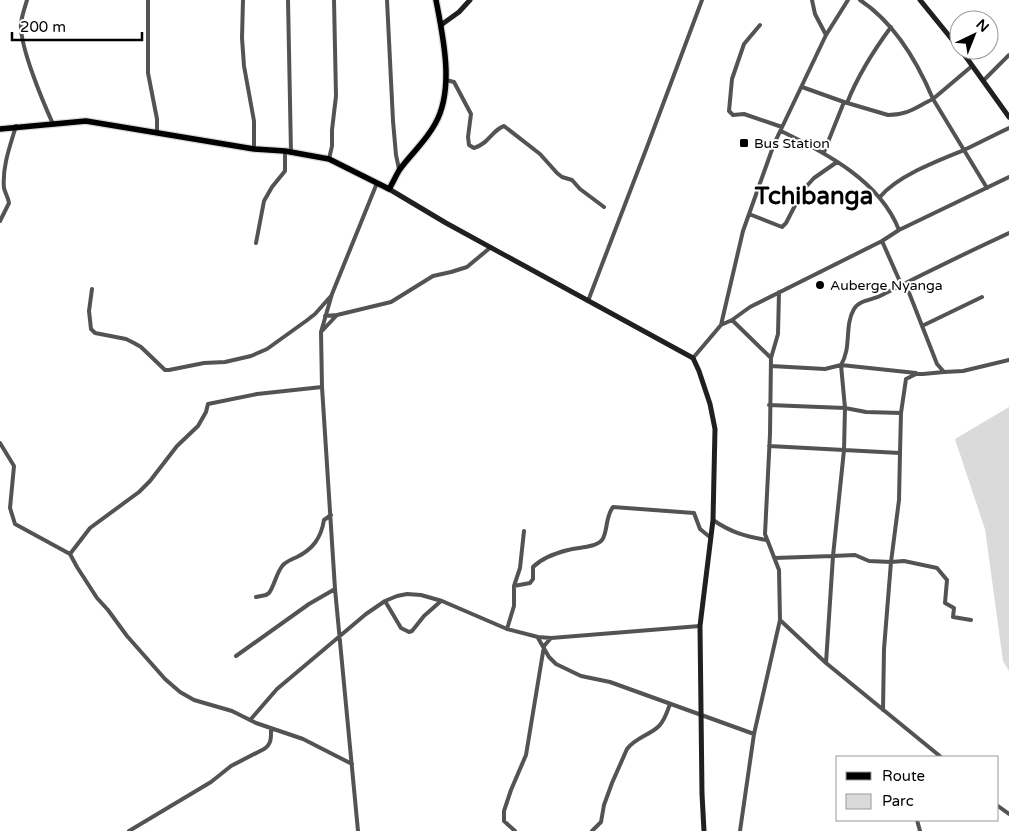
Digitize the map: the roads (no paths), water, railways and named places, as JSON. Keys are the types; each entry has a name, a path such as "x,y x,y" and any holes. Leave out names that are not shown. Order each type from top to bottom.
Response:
{"main road":[{"path":"0,129 16,126 86,121 254,149 288,152 329,159 389,189 399,170 416,151 435,124 442,109 446,64 436,0"}],"street":[{"path":"27,0 21,24 23,40 40,95 53,124"},
{"path":"148,0 148,73 157,119 157,132"},
{"path":"244,0 242,38 244,66 254,121 254,149"},
{"path":"256,243 264,201 285,171 288,152 288,0"},
{"path":"329,159 332,146 336,96 334,0"},
{"path":"387,0 393,121 399,170"},
{"path":"441,25 470,0"},
{"path":"588,301 648,147 702,0"},
{"path":"812,0 815,14 826,35"},
{"path":"721,325 749,214 774,144 826,35 848,0"},
{"path":"860,0 891,27 901,40 963,150 987,188"},
{"path":"920,0 949,36"},
{"path":"760,25 744,44 732,79 729,111 733,115 744,114 782,129 824,152 880,197 892,212 899,230"},
{"path":"824,152 854,84 891,27"},
{"path":"983,81 1009,55"},
{"path":"968,60 1009,117"},
{"path":"802,87 875,111 894,115 910,112 933,98 972,66"},
{"path":"446,80 454,82 471,114 469,144 474,148 482,145 499,128 504,126 540,154 562,177 572,180 580,189 604,207"},
{"path":"0,221 8,202 4,189 4,173 16,126"},
{"path":"880,197 885,190 898,181 947,155 963,150 1009,128"},
{"path":"749,214 782,227 786,223 803,190 814,178 836,162"},
{"path":"693,358 721,325 732,320 750,307 882,241 899,230 1009,177"},
{"path":"358,831 335,589 322,387 321,332 332,294 378,183"},
{"path":"389,189 693,358 710,404 715,429 714,520 700,626 704,831"},
{"path":"826,663 833,556 844,450 845,408 841,365 847,356 850,317 854,307 860,302 872,299 1009,233"},
{"path":"882,241 901,284 908,290 937,364 944,372"},
{"path":"325,316 337,315 396,300 432,276 467,266 491,247"},
{"path":"92,290 89,311 89,325 91,329 95,332 126,339 134,343 141,347 161,367 169,370 204,363 225,362 260,352 315,314 332,294"},
{"path":"740,831 754,734 780,620 779,570 766,540 765,525 771,358 778,334 779,292"},
{"path":"922,326 982,297"},
{"path":"321,332 337,315"},
{"path":"732,320 771,358"},
{"path":"883,710 884,649 891,562 899,500 901,413 906,379 916,374 963,371 1009,360"},
{"path":"771,366 825,369 841,365 924,374"},
{"path":"70,554 90,528 139,492 150,481 177,446 198,426 208,404 257,394 322,387"},
{"path":"769,405 845,408 866,412 901,413"},
{"path":"0,443 14,466 10,508 16,524 70,554 98,598 127,636 174,687 194,700 213,704 317,745 352,764"},
{"path":"769,446 900,453"},
{"path":"514,586 530,583 533,579 533,567 540,560 567,550 597,544 603,539 608,513 613,507 694,513 700,529 711,538"},
{"path":"256,597 269,593 283,565 288,560 308,550 318,540 324,520 331,514"},
{"path":"714,520 741,536 766,540"},
{"path":"508,629 514,606 514,586 520,568 524,531"},
{"path":"774,558 855,555 869,561 904,561 937,568 947,580 945,603 954,608 953,617 971,620"},
{"path":"236,656 309,604 335,589"},
{"path":"251,719 277,689 366,614 385,601 407,594 421,595 442,601 508,629 538,637 551,638 700,626"},
{"path":"385,601 401,628 409,632 412,631 432,607 442,601"},
{"path":"780,620 826,663 940,756"},
{"path":"538,637 549,657 556,664"},
{"path":"514,831 504,820 503,816 511,790 526,755 544,646 551,638"},
{"path":"543,660 581,676 610,682 754,734"},
{"path":"592,831 601,822 604,805 612,783 631,744 658,728 664,721 670,704"},
{"path":"129,831 211,782 231,766 264,750 271,741 271,728"}],"place":[{"name":"Bus Station","path":"744,143"},
{"name":"Auberge Nyanga","path":"820,285"}],"district":[{"name":"Tchibanga","path":"814,196"}]}
